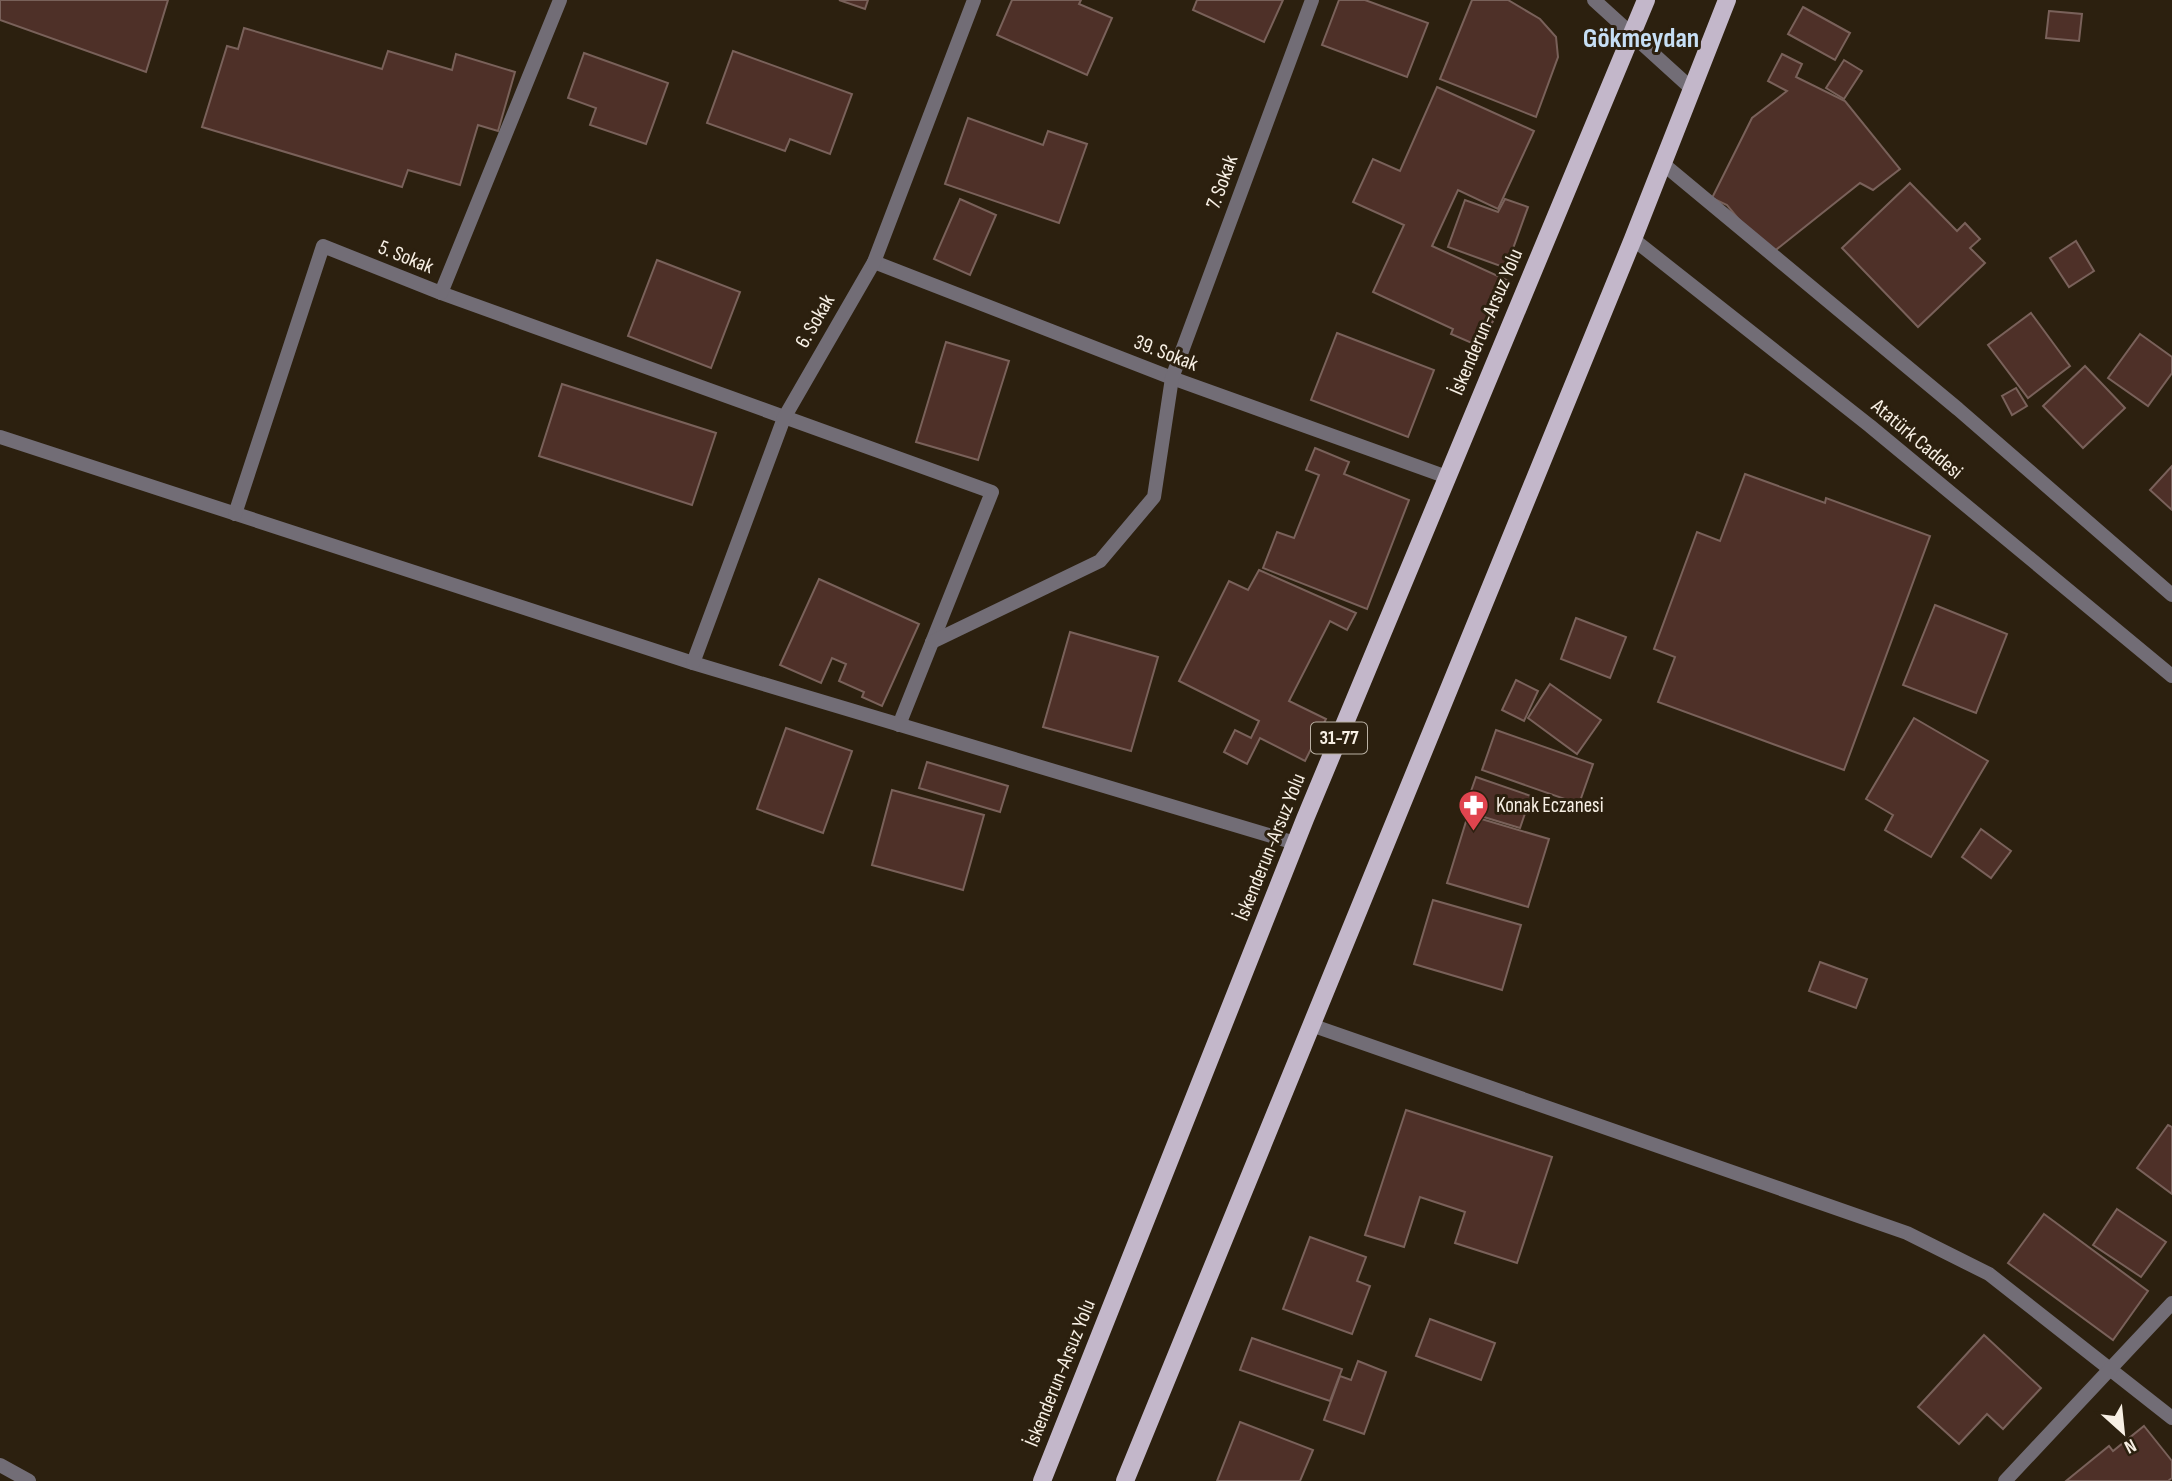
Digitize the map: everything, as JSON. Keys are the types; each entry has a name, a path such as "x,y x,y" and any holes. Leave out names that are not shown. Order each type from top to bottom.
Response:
{"main road":[{"name":"İskenderun-Arsuz Yolu","path":"1042,1481 1296,843 1646,0"},
{"path":"1125,1481 1633,239 1727,0"}],"street":[{"name":"5. Sokak","path":"235,514 323,246 441,293 560,0"},
{"name":"6. Sokak","path":"693,663 784,418 874,262 974,0"},
{"name":"7. Sokak","path":"932,642 1100,561 1154,497 1172,378 1312,0"},
{"path":"1594,0 1692,89"},
{"path":"1662,163 1958,409 2172,595"},
{"name":"Atatürk Caddesi","path":"1633,239 1870,426 2172,676"},
{"name":"39. Sokak","path":"874,262 1172,378 1447,477"},
{"path":"441,293 992,492 899,725"},
{"path":"0,437 693,663 1296,843"},
{"path":"1311,1025 1906,1233 1989,1275 2172,1418"},
{"path":"2005,1481 2172,1303"},
{"path":"0,1465 29,1481"}],"building":[{"path":"0,0 168,0 146,72 0,20"},
{"path":"839,0 868,0 865,9"},
{"path":"1012,0 1081,0 1079,4 1112,18 1087,75 997,35"},
{"path":"1197,0 1283,0 1264,42 1193,10"},
{"path":"1339,0 1365,0 1428,23 1407,77 1322,45"},
{"path":"1472,0 1508,0 1540,19 1556,37 1558,57 1536,117 1440,79"},
{"path":"1803,7 1850,33 1835,60 1788,34"},
{"path":"2049,11 2082,14 2079,41 2046,38"},
{"path":"244,28 382,69 388,51 452,70 456,54 515,72 498,131 478,125 460,185 408,170 402,187 202,127 227,46 238,49"},
{"path":"733,51 852,94 830,154 790,139 785,151 707,123"},
{"path":"584,53 668,83 646,144 590,125 596,108 568,98"},
{"path":"1782,54 1802,64 1796,77 1845,101 1900,169 1873,190 1860,183 1772,253 1750,233 1727,205 1712,198 1752,118 1787,91 1768,81"},
{"path":"1844,60 1862,71 1844,99 1826,88"},
{"path":"1437,87 1534,131 1498,209 1458,190 1432,246 1511,282 1481,347 1451,334 1453,329 1373,292 1404,225 1353,202 1373,159 1400,171"},
{"path":"968,118 1043,145 1048,131 1087,144 1059,223 945,184"},
{"path":"1910,183 1957,231 1965,223 1980,239 1970,248 1985,263 1918,327 1842,248"},
{"path":"960,199 996,215 970,275 934,259"},
{"path":"1505,199 1528,207 1506,268 1448,247 1465,200 1498,212"},
{"path":"2076,241 2094,271 2069,287 2050,258"},
{"path":"657,260 740,292 711,368 628,336"},
{"path":"2031,313 2070,366 2028,398 1988,345"},
{"path":"1337,333 1434,370 1408,437 1311,400"},
{"path":"2140,334 2172,357 2172,373 2148,406 2108,378"},
{"path":"946,342 1009,361 978,460 916,442"},
{"path":"2085,366 2125,408 2083,448 2043,406"},
{"path":"562,384 716,433 692,505 539,456"},
{"path":"2016,388 2027,406 2012,415 2002,396"},
{"path":"1315,448 1349,462 1344,474 1409,500 1367,609 1263,568 1277,532 1294,538 1319,475 1306,470"},
{"path":"2172,466 2172,510 2150,490"},
{"path":"1745,474 1825,503 1826,498 1930,536 1844,770 1658,702 1675,657 1654,649 1697,532 1720,541"},
{"path":"1259,570 1356,613 1347,630 1330,621 1289,701 1326,719 1305,761 1260,738 1247,764 1224,752 1235,730 1251,738 1259,721 1179,681 1229,581 1248,590"},
{"path":"819,579 919,624 882,706 862,697 864,692 839,681 846,664 832,658 821,683 780,665"},
{"path":"1935,605 2007,634 1976,713 1903,685"},
{"path":"1576,618 1626,637 1610,678 1561,659"},
{"path":"1070,632 1158,657 1131,751 1043,727"},
{"path":"1516,680 1538,691 1524,721 1502,710"},
{"path":"1550,684 1601,720 1577,754 1528,718"},
{"path":"1914,718 1988,761 1931,857 1885,830 1893,815 1866,799"},
{"path":"786,728 852,751 823,833 757,809"},
{"path":"1496,730 1593,764 1579,804 1482,770"},
{"path":"927,762 1008,786 1000,812 919,788"},
{"path":"1476,777 1531,796 1520,828 1464,811"},
{"path":"892,790 984,815 963,890 872,865"},
{"path":"1468,815 1549,839 1528,907 1447,883"},
{"path":"1981,829 2011,851 1991,878 1962,857"},
{"path":"1433,900 1521,925 1502,990 1414,964"},
{"path":"1820,962 1867,979 1856,1008 1809,991"},
{"path":"1406,1110 1552,1157 1517,1263 1455,1243 1465,1212 1420,1197 1404,1247 1365,1235"},
{"path":"2168,1125 2172,1127 2172,1194 2137,1168"},
{"path":"2117,1209 2166,1242 2141,1277 2093,1245"},
{"path":"2044,1214 2148,1291 2113,1340 2008,1263"},
{"path":"1310,1237 1366,1257 1357,1281 1370,1286 1352,1334 1283,1309"},
{"path":"1430,1319 1495,1343 1481,1380 1416,1356"},
{"path":"1984,1335 2041,1388 2003,1429 1987,1414 1959,1444 1918,1407"},
{"path":"1252,1338 1342,1369 1330,1401 1240,1370"},
{"path":"1358,1361 1386,1372 1364,1434 1324,1420 1340,1376 1351,1380"},
{"path":"1240,1422 1313,1450 1300,1481 1217,1481"},
{"path":"2144,1426 2172,1461 2172,1478 2168,1481 2066,1481 2109,1446 2113,1451"}],"place":[{"name":"Konak Eczanesi","path":"1473,832"}],"district":[{"name":"Gökmeydan","path":"1641,38"}]}
